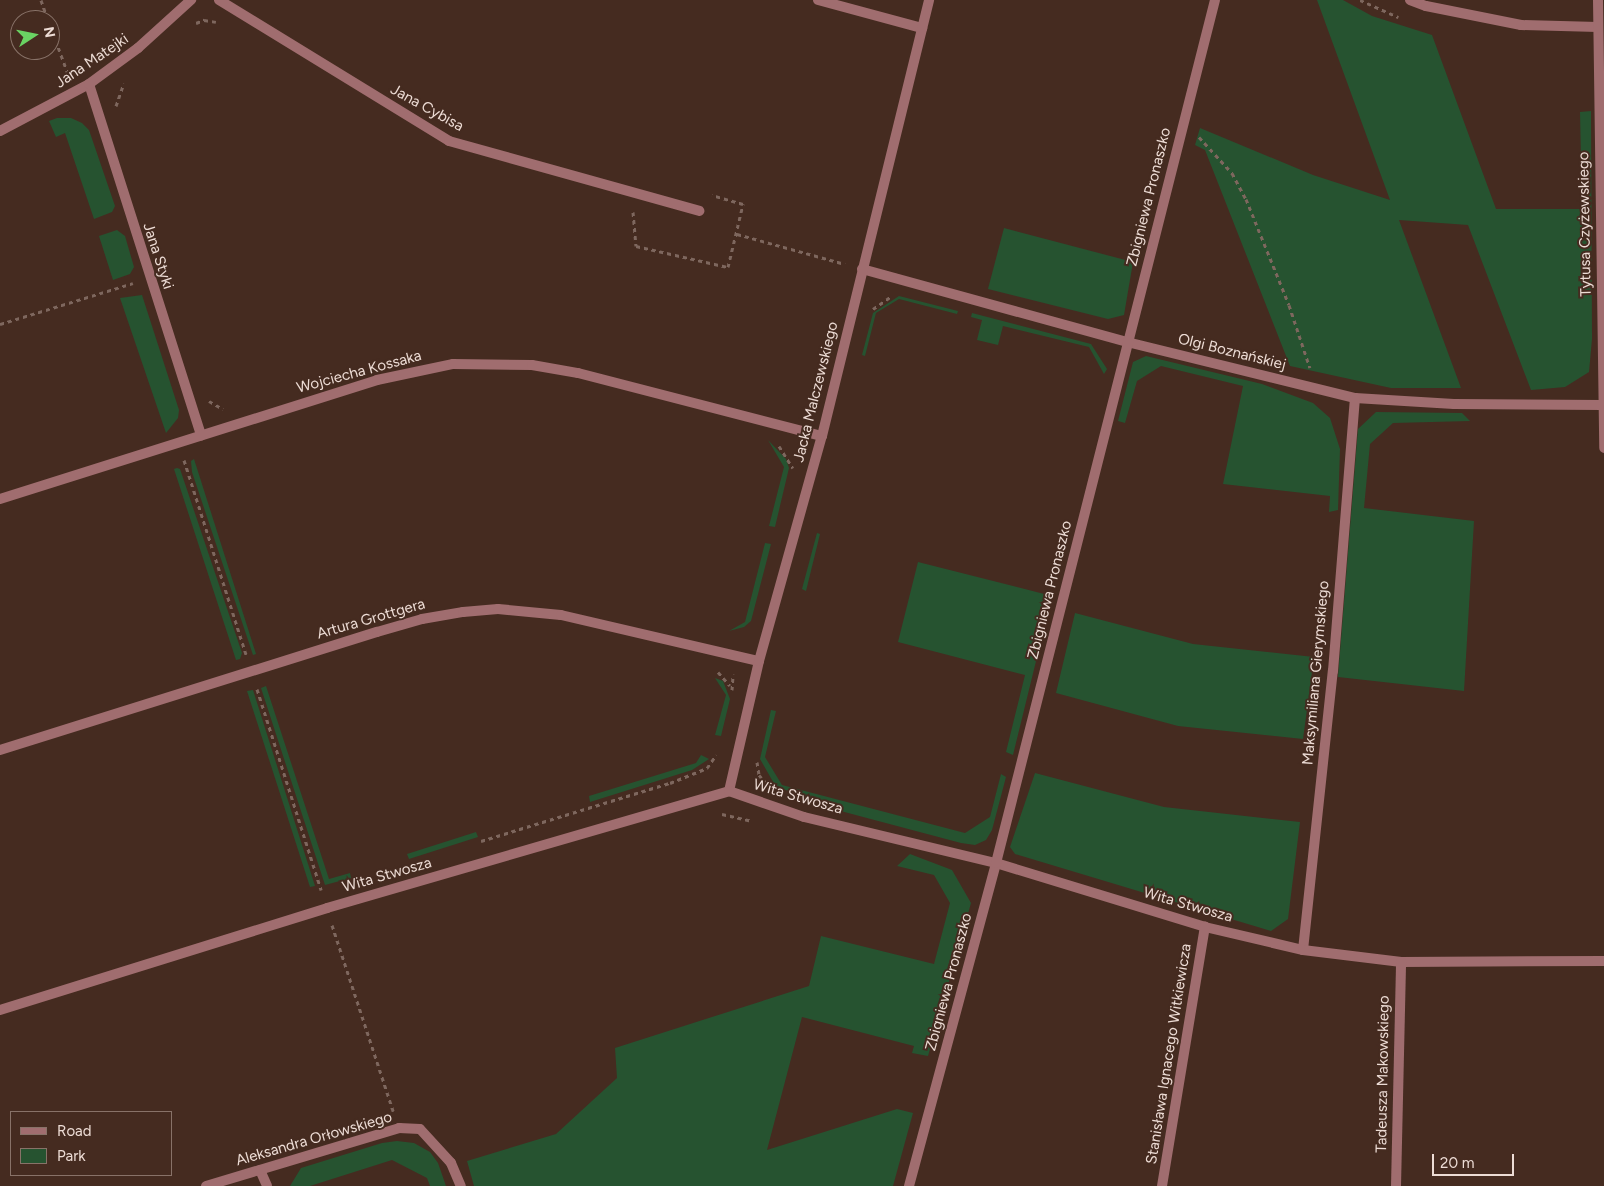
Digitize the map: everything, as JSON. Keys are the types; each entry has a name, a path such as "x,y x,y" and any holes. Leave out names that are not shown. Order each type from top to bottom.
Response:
{"street":[{"name":"Jana Matejki","path":"0,131 88,84 138,48 190,0"},
{"name":"Jana Cybisa","path":"219,0 449,141 699,211"},
{"path":"818,0 922,28"},
{"name":"Jacka Malczewskiego","path":"729,791 760,662 822,436 929,0"},
{"name":"Zbigniewa Pronaszko","path":"909,1186 996,863 1215,0"},
{"path":"1410,0 1426,6 1521,25 1598,27"},
{"name":"Tytusa Czyżewskiego","path":"1598,0 1604,448"},
{"name":"Jana Styki","path":"88,84 201,436"},
{"name":"Olgi Boznańskiej","path":"862,270 1127,342 1355,398 1454,404 1603,405"},
{"name":"Wojciecha Kossaka","path":"0,499 377,380 453,364 532,365 578,373 822,436"},
{"name":"Maksymiliana Gierymskiego","path":"1303,950 1333,671 1355,398"},
{"name":"Artura Grottgera","path":"0,750 422,619 463,612 498,609 562,614 760,662"},
{"name":"Wita Stwosza","path":"0,1010 327,908 729,791 804,817 996,863 1205,926 1303,950 1401,962 1604,961"},
{"name":"Stanisława Ignacego Witkiewicza","path":"1162,1186 1205,926"},
{"name":"Tadeusza Makowskiego","path":"1396,1186 1401,962"},
{"name":"Aleksandra Orłowskiego","path":"206,1186 398,1128 420,1129 451,1163 461,1186"},
{"path":"260,1170 266,1186"}],"path":[{"path":"60,53 74,93"},
{"path":"1185,120 1232,173 1246,200 1289,304 1309,366 1320,389"},
{"path":"706,194 743,204 737,234 862,270"},
{"path":"0,324 149,278"},
{"path":"869,312 889,297 897,295 900,280"},
{"path":"179,443 398,1128"},
{"path":"777,444 784,451 793,468 791,478"},
{"path":"733,694 731,686 736,656"},
{"path":"716,668 731,686"},
{"path":"478,842 670,783 707,768 720,750"},
{"path":"756,756 759,775 768,786"},
{"path":"322,891 331,888"}],"green space":[{"path":"1317,0 1343,0 1372,16 1432,35 1496,209 1582,209 1580,112 1591,111 1592,339 1589,372 1565,387 1531,390 1468,225 1399,220 1461,388 1391,388 1290,366 1205,150 1195,145 1200,128 1313,175 1390,200"},
{"path":"57,118 71,118 82,123 89,130 115,206 112,212 94,219 65,133 56,137 49,121"},
{"path":"1004,228 1133,262 1124,315 1108,319 988,289"},
{"path":"117,230 125,236 134,267 130,274 113,280 99,236"},
{"path":"142,295 179,410 178,418 166,433 120,298"},
{"path":"899,296 958,311 957,314 899,299 876,313 865,356 862,355 873,313"},
{"path":"972,313 1091,344 1107,369 1104,374 1089,347 1003,326 998,345 977,340 982,320 971,317"},
{"path":"1146,356 1262,384 1313,403 1330,418 1340,449 1338,510 1329,512 1330,496 1223,484 1243,386 1161,366 1137,381 1125,423 1118,421 1133,362"},
{"path":"1376,412 1462,413 1470,421 1393,423 1370,444 1364,508 1474,521 1464,691 1338,677 1358,429"},
{"path":"768,440 786,459 789,468 775,527 769,526 784,467"},
{"path":"194,459 256,654 253,655 192,472 191,461"},
{"path":"174,469 180,469 242,653 240,659 236,660"},
{"path":"817,533 820,534 806,591 802,589"},
{"path":"765,543 771,544 751,621 744,627 729,631 745,622"},
{"path":"918,562 1052,596 1013,755 1006,752 1025,675 898,642"},
{"path":"1075,613 1193,644 1314,657 1303,739 1178,726 1056,693"},
{"path":"715,678 723,681 730,699 721,736 715,735 726,695"},
{"path":"266,686 329,879 350,873 351,878 325,885 261,688"},
{"path":"253,690 315,886 310,887 247,691"},
{"path":"771,710 776,711 765,757 782,785 965,833 990,817 1001,774 1006,777 992,830 986,840 975,845 961,843 818,805 818,800 776,787 760,759"},
{"path":"701,755 709,759 692,770 590,802 589,796 696,763"},
{"path":"1035,773 1164,807 1300,822 1288,919 1271,931 1015,854 1010,847"},
{"path":"476,832 478,837 409,859 407,854"},
{"path":"910,854 952,870 971,903 928,1056 912,1053 914,1046 802,1017 767,1150 897,1109 913,1113 893,1186 474,1186 467,1161 556,1134 617,1078 615,1048 809,986 821,936 934,964 950,903 934,875 897,866"},
{"path":"397,1141 414,1143 430,1152 438,1163 446,1186 430,1186 427,1178 392,1160 310,1186 290,1186 301,1168 382,1143"}]}
